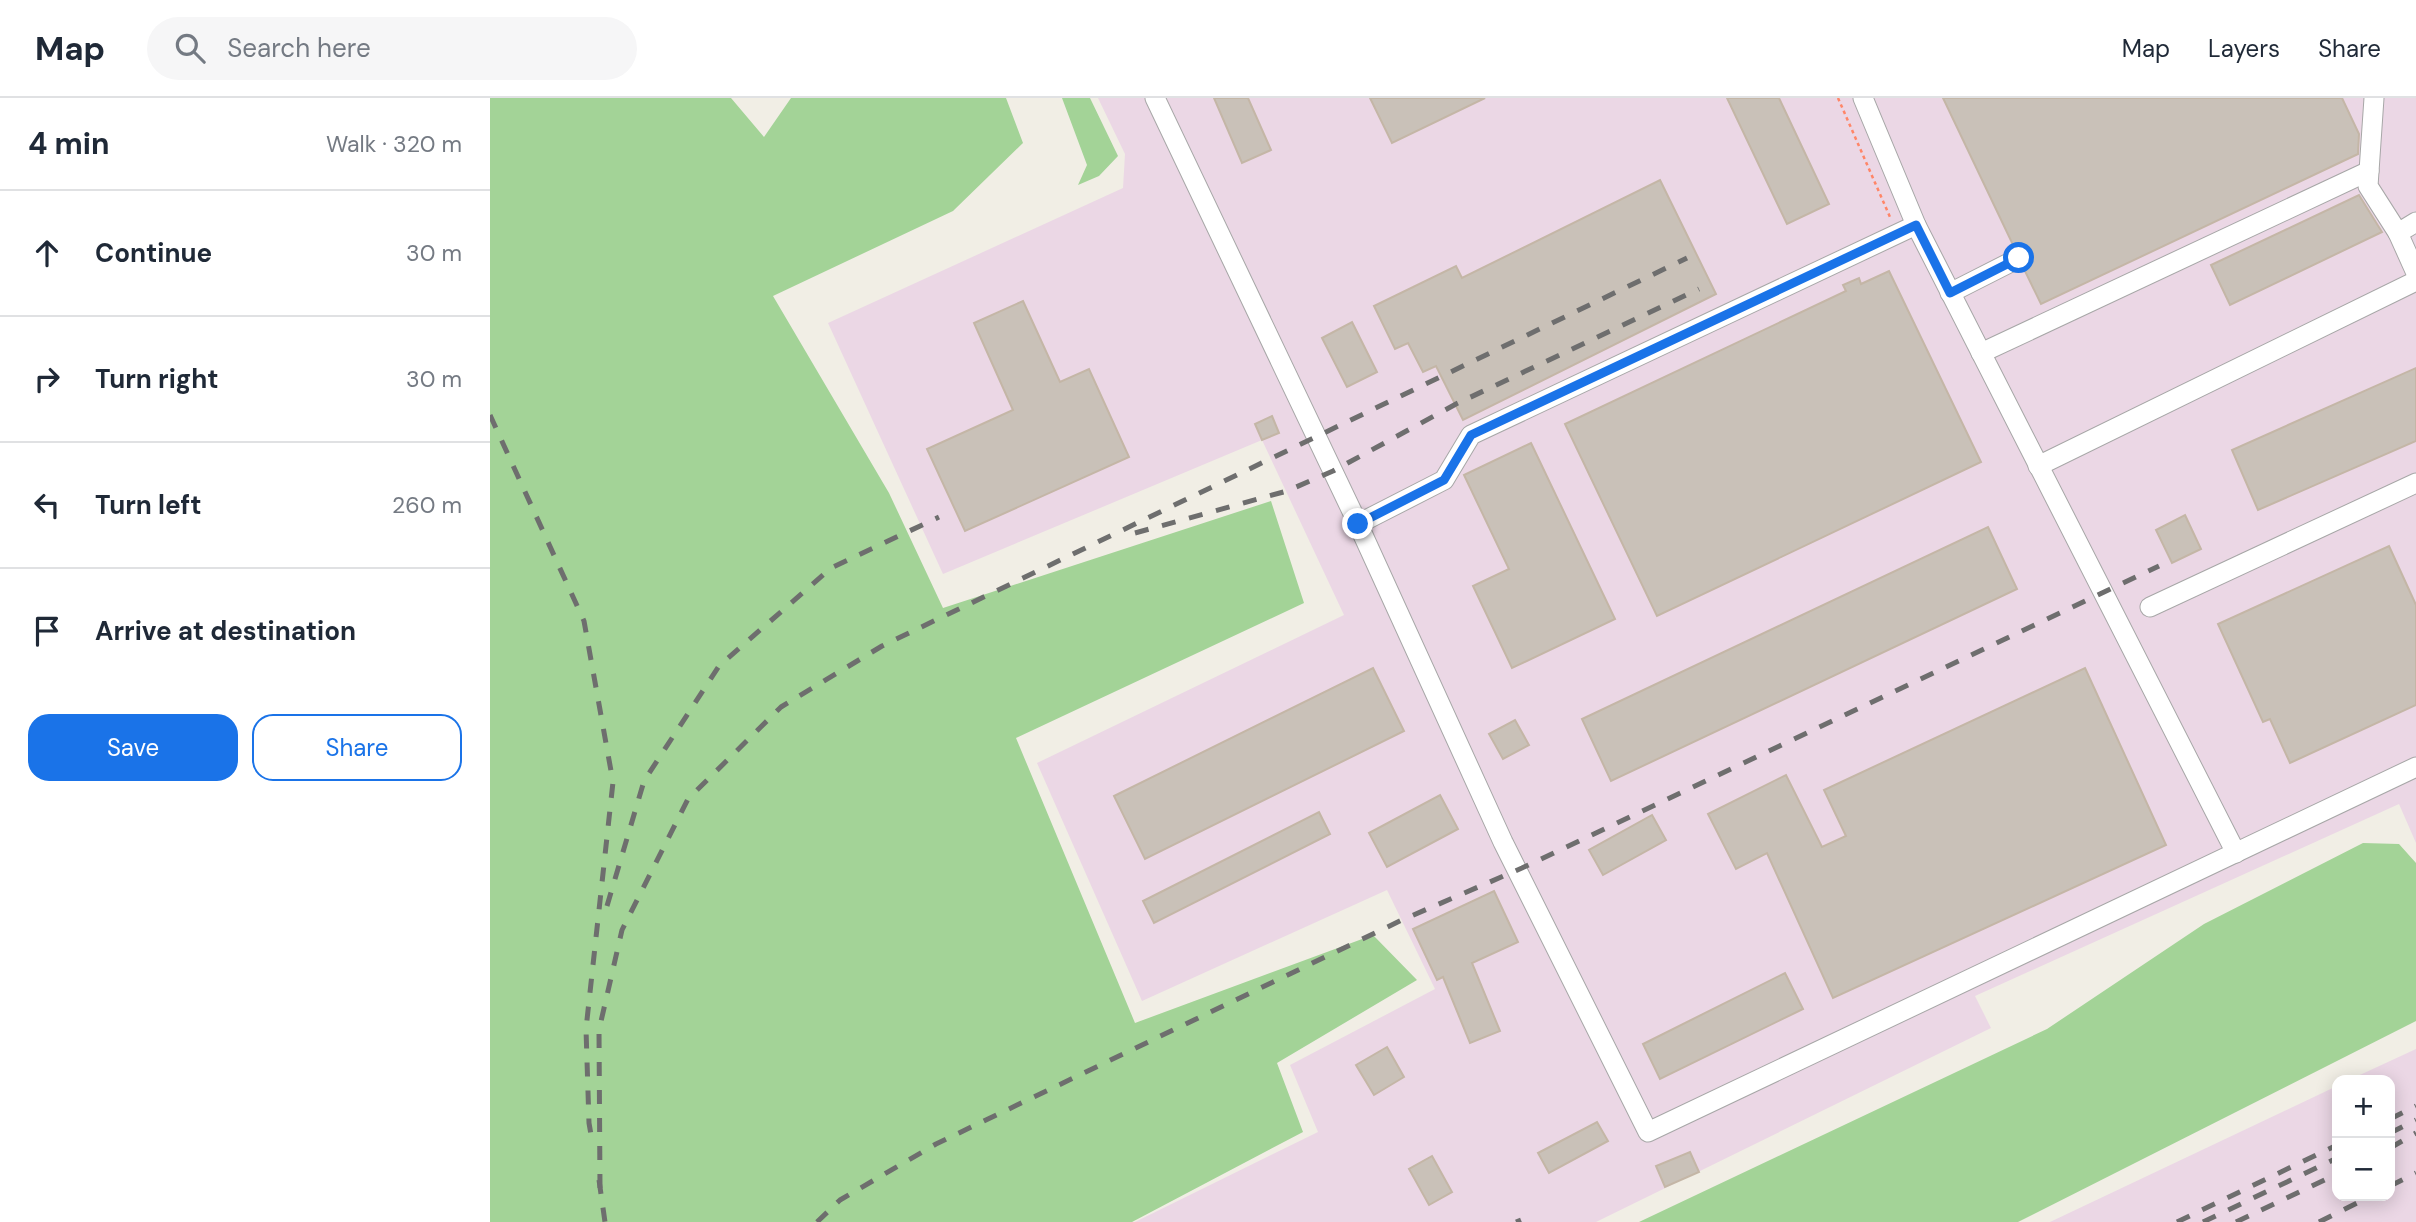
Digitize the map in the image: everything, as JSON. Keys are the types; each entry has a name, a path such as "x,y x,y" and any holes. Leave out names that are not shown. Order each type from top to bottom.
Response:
{"lane":[{"path":"1154,98 1358,524 1503,842 1648,1132 2416,767"},
{"path":"1863,98 1916,225 2236,853"},
{"path":"2374,98 2368,186 2398,233 2416,273"},
{"path":"1981,353 2369,172"},
{"path":"2398,233 2416,222"},
{"path":"1358,524 1444,480 1471,435 1916,225"},
{"path":"1950,293 2019,258"},
{"path":"2038,466 2416,281"},
{"path":"2150,607 2416,482"}],"path":[{"path":"1838,98 1898,233"}],"shaded area":[{"path":"1098,98 2416,98 2416,843 2399,804 1975,996 1991,1028 1596,1222 1135,1222 1318,1132 1290,1065 1435,989 1387,890 1142,1001 1037,763 1344,615 1262,440 943,574 828,323 1123,188 1125,154"},
{"path":"2416,1049 2416,1222 2050,1222 2332,1088 2332,1201 2395,1201 2395,1075 2360,1075"}],"green space":[{"path":"490,98 731,98 764,137 791,98 1006,98 1023,143 953,211 773,296 889,493 943,608 1271,501 1304,603 1016,738 1135,1023 1373,935 1417,980 1277,1063 1303,1132 1132,1222 490,1222"},
{"path":"1062,98 1090,98 1118,156 1099,176 1078,185 1087,165"},
{"path":"2363,843 2399,844 2416,863 2416,1021 2018,1222 1639,1222 2047,1029 2204,924"}],"building":[{"path":"1214,98 1248,98 1271,150 1242,163"},
{"path":"1370,98 1485,98 1392,143"},
{"path":"1727,98 1779,98 1829,204 1787,224"},
{"path":"1943,98 2342,98 2359,134 2358,154 2041,304 2024,269 2030,264 2030,253 2025,247 2014,247"},
{"path":"1660,180 1716,294 1463,420 1436,366 1423,372 1408,343 1395,349 1374,306 1456,266 1462,278"},
{"path":"2359,195 2382,232 2230,305 2211,265"},
{"path":"1889,271 1981,462 1657,616 1565,424 1846,291 1843,285 1859,278 1861,284"},
{"path":"1023,301 1060,382 1089,369 1129,457 965,531 927,449 1013,410 974,323"},
{"path":"1352,322 1377,372 1347,387 1322,338"},
{"path":"2416,368 2416,441 2258,510 2232,450"},
{"path":"1272,416 1279,433 1262,440 1255,424"},
{"path":"1531,443 1615,619 1512,668 1473,586 1509,569 1464,475"},
{"path":"2185,515 2201,549 2172,563 2156,530"},
{"path":"1988,527 2017,589 1611,781 1582,719"},
{"path":"2389,546 2416,605 2416,705 2290,763 2270,719 2263,722 2218,624"},
{"path":"1373,668 1404,731 1145,859 1114,796"},
{"path":"2085,668 2166,845 1833,998 1767,853 1736,869 1708,814 1786,775 1822,847 1846,836 1824,790"},
{"path":"1515,720 1529,745 1503,759 1489,734"},
{"path":"1440,795 1458,829 1387,867 1369,833"},
{"path":"1319,812 1330,834 1154,923 1143,901"},
{"path":"1652,815 1666,840 1603,875 1589,850"},
{"path":"1494,891 1518,942 1472,963 1500,1031 1470,1043 1443,977 1437,980 1413,929"},
{"path":"1785,973 1803,1009 1660,1079 1643,1044"},
{"path":"1387,1047 1404,1077 1374,1095 1356,1065"},
{"path":"1597,1122 1608,1141 1549,1173 1538,1153"},
{"path":"1690,1152 1699,1172 1665,1187 1656,1166"},
{"path":"1432,1156 1452,1192 1429,1205 1409,1169"}],"railway":[{"path":"600,1188 599,1030 622,930 688,799 781,707 882,646 1687,258"},
{"path":"1135,533 1287,491 1333,471 1456,404 1699,289"},
{"path":"490,415 584,621 613,782 586,1029 589,1123 593,1146"},
{"path":"607,906 644,781 719,666 831,568 939,517"},
{"path":"817,1222 840,1200 936,1144 1402,920 1522,868 2159,566"},
{"path":"2395,1116 2416,1106"},
{"path":"2395,1130 2416,1120"},
{"path":"2395,1145 2416,1133"},
{"path":"2177,1222 2332,1147"},
{"path":"2203,1222 2332,1160"},
{"path":"2395,1184 2416,1173"},
{"path":"2236,1222 2332,1176"},
{"path":"599,1180 605,1222"},
{"path":"2319,1222 2361,1201"},
{"path":"1516,1222 1521,1220"}],"route":[{"path":"1358,524 1444,480 1471,435 1916,225 1950,293 2019,258"}]}
